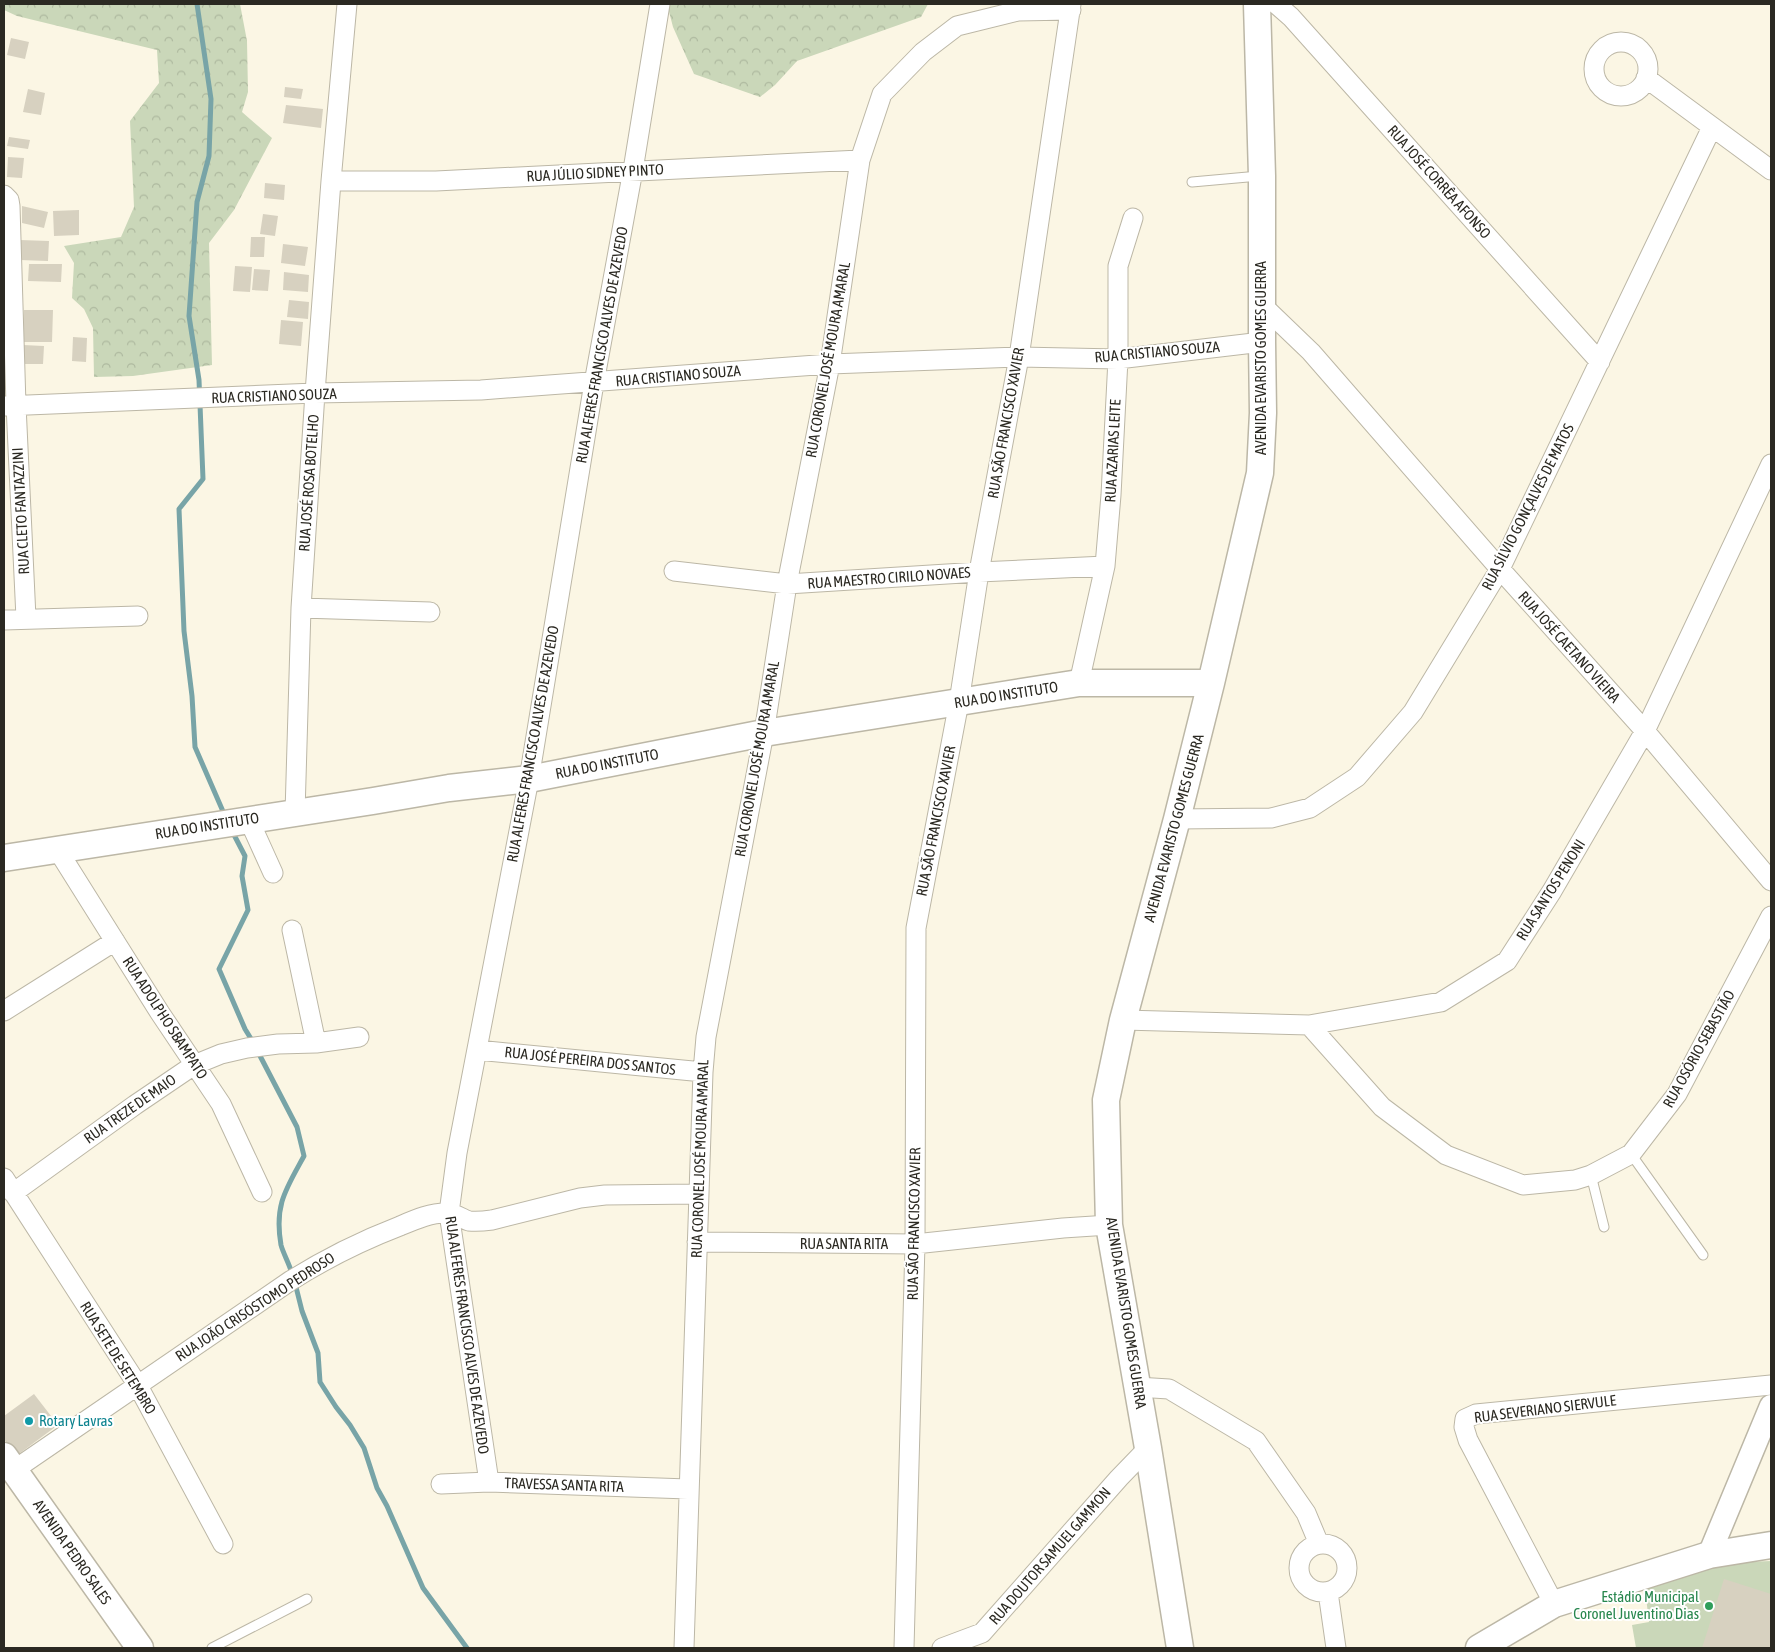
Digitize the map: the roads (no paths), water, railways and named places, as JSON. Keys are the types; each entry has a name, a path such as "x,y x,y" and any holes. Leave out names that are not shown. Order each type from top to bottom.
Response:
{"main road":[{"name":"AVENIDA EVARISTO GOMES GUERRA","path":"1180,1648 1148,1448 1109,1225 1106,1100 1123,1020 1177,819 1260,473 1263,413 1262,176 1257,4"},
{"name":"RUA DO INSTITUTO","path":"4,858 449,788 529,779 764,733 1079,683 1211,683"},
{"name":"AVENIDA PEDRO SALES","path":"9,1463 140,1648"},
{"path":"1479,1648 1554,1604 1709,1555 1771,1545"}],"street":[{"name":"RUA JOSÉ ROSA BOTELHO","path":"295,813 301,608 331,181 347,4"},
{"name":"RUA JOSÉ CORRÊA AFONSO","path":"1276,4 1291,17 1600,362"},
{"name":"RUA ALFERES FRANCISCO ALVES DE AZEVEDO","path":"488,1482 449,1213 457,1153 529,779 594,383 633,170 660,5"},
{"name":"RUA CORONEL JOSÉ MOURA AMARAL","path":"684,1648 703,1072 706,1037 764,733 787,584 830,364 860,160 882,94 923,52 957,26 1018,12 1071,7"},
{"name":"RUA SÃO FRANCISCO XAVIER","path":"904,1648 915,1244 916,928 960,702 979,572 1019,357 1071,7"},
{"path":"1646,78 1771,170"},
{"name":"RUA SÍLVIO GONÇALVES DE MATOS","path":"1177,819 1271,818 1310,808 1357,777 1413,712 1500,569 1712,127"},
{"name":"RUA JÚLIO SIDNEY PINTO","path":"331,181 548,176 633,170 860,160"},
{"name":"RUA CLETO FANTAZZINI","path":"4,195 9,200 10,206 10,406 26,618"},
{"name":"RUA AZARIAS LEITE","path":"1079,683 1105,566 1111,495 1118,359 1118,266 1133,218"},
{"name":"RUA JOSÉ CAETANO VIEIRA","path":"1262,305 1311,352 1500,569 1645,731 1771,881"},
{"name":"RUA CRISTIANO SOUZA","path":"10,406 315,393 481,390 830,364 1019,357 1118,359 1262,342"},
{"name":"RUA SANTOS PENONI","path":"1123,1020 1309,1025 1441,1002 1507,961 1552,891 1645,731 1771,464"},
{"name":"RUA MAESTRO CIRILO NOVAES","path":"674,571 787,584 1105,566"},
{"path":"301,608 430,612"},
{"path":"4,620 138,616"},
{"path":"249,820 273,873"},
{"name":"RUA ADOLPHO SBAMPATO","path":"57,849 221,1104 262,1192"},
{"name":"RUA OSÓRIO SEBASTIÃO","path":"1309,1025 1382,1107 1446,1156 1523,1185 1575,1180 1591,1176 1631,1154 1677,1094 1771,916"},
{"path":"292,930 316,1043"},
{"path":"4,1011 115,941"},
{"name":"RUA TREZE DE MAIO","path":"8,1185 134,1105 194,1064 221,1054 247,1048 278,1044 316,1043 359,1037"},
{"name":"RUA JOSÉ PEREIRA DOS SANTOS","path":"476,1050 703,1072"},
{"name":"RUA SETE DE SETEMBRO","path":"8,1185 137,1384 224,1544"},
{"path":"449,1213 468,1221 479,1222 580,1198 605,1195 699,1194"},
{"name":"RUA JOÃO CRISÓSTOMO PEDROSO","path":"9,1463 137,1384 290,1281 330,1257 367,1239 406,1224 423,1218 449,1213"},
{"name":"RUA SANTA RITA","path":"697,1242 915,1244 1109,1225"},
{"name":"RUA SEVERIANO SIERVULE","path":"1554,1604 1468,1440 1464,1427 1466,1418 1476,1414 1771,1385"},
{"path":"1137,1387 1169,1389 1256,1441 1306,1512 1319,1544"},
{"path":"1709,1555 1771,1406"},
{"name":"RUA DOUTOR SAMUEL GAMMON","path":"942,1648 983,1641 1119,1478 1148,1448"},
{"name":"TRAVESSA SANTA RITA","path":"441,1484 488,1482 688,1489"},
{"path":"1319,1544 1327,1544 1341,1550 1348,1564 1345,1579 1341,1585 1328,1592 1312,1590 1302,1580 1299,1572 1301,1557 1312,1546 1319,1544"},
{"path":"1328,1592 1336,1648"}],"lane":[{"path":"1192,182 1262,176"},
{"path":"1631,1154 1703,1255"},
{"path":"1591,1176 1604,1227"},
{"path":"212,1648 307,1599"}],"waterway":[{"path":"197,4 211,99 209,156 197,202 189,316 199,380 203,479 179,509 184,631 192,696 195,747 225,816"},
{"path":"232,831 245,856 242,876 248,910 219,969 245,1029 253,1042"},
{"path":"258,1052 297,1127 304,1156 287,1188 280,1208 279,1231 281,1245 292,1274"},
{"path":"295,1283 302,1311 318,1353 320,1382 364,1448 377,1488 387,1506 423,1588 467,1648"}],"place":[{"name":"Rotary Lavras","path":"29,1421"},
{"name":"Estádio Municipal Coronel Juventino Dias","path":"1709,1606"}]}
